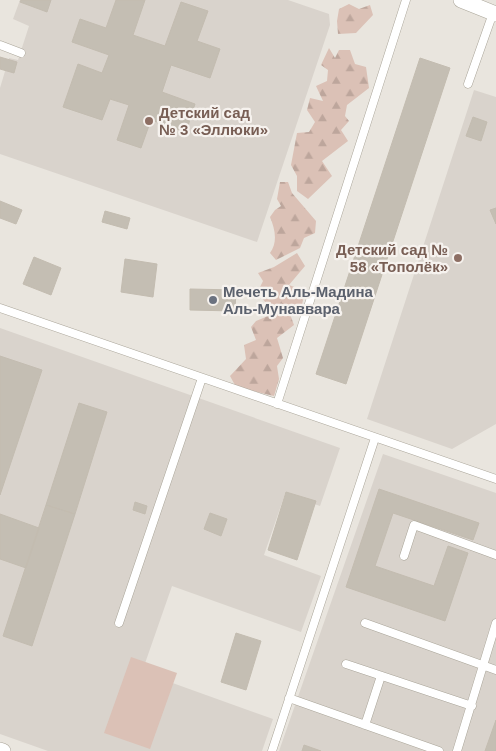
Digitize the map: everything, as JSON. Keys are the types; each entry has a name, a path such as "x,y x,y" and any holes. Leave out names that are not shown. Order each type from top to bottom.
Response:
{"street":[{"path":"461,0 495,14"}],"lane":[{"path":"277,404 406,0"},
{"path":"468,84 495,14"},
{"path":"0,45 20,53"},
{"path":"0,308 496,479"},
{"path":"119,623 202,378"},
{"path":"272,751 375,438"},
{"path":"404,556 414,525 496,555"},
{"path":"365,623 496,670"},
{"path":"457,751 496,623"},
{"path":"346,664 472,706"},
{"path":"365,725 381,676"},
{"path":"289,698 439,751"}],"shaded area":[{"name":"Детский сад № 3 «Эллюки»","path":"20,0 288,0 329,14 330,25 257,242 0,154 0,88 9,58 18,60 29,26 13,19"},
{"name":"Детский сад № 58 «Тополёк»","path":"474,90 496,97 496,424 452,449 367,419"},
{"path":"0,328 340,448 320,506 285,494 264,555 321,576 301,632 172,586 142,672 273,719 262,751 48,751 0,734"},
{"path":"383,454 496,493 496,751 279,751"}],"green space":[{"path":"349,4 359,9 370,5 373,15 356,33 338,34 337,21 339,9"},
{"path":"329,48 335,58 339,50 350,50 355,64 366,67 369,88 347,105 345,116 349,121 341,130 348,141 322,161 332,176 308,199 297,191 297,176 291,165 297,133 309,132 315,122 307,110 310,98 323,101 316,86 327,81 328,70 321,65"},
{"path":"280,182 288,182 292,193 316,221 315,233 304,238 300,248 276,260 270,253 273,249 275,235 270,217 281,206 277,199"},
{"path":"297,253 305,266 289,285 305,291 301,309 290,314 294,325 277,338 283,358 277,366 279,379 274,396 236,387 230,376 246,359 244,345 256,340 251,327 256,321 268,316 268,305 257,293 263,281 258,273 274,267"},
{"path":"131,657 177,673 150,749 104,733"}],"building":[{"path":"21,0 51,0 47,12 20,2"},
{"path":"116,0 145,0 133,35 165,46 181,2 208,11 197,41 220,49 210,78 171,65 162,92 195,104 186,132 151,120 141,148 117,140 129,105 110,99 102,120 63,107 78,64 102,73 109,55 72,42 80,19 106,28"},
{"path":"0,57 17,62 14,73 0,69"},
{"path":"420,58 450,68 346,384 316,374"},
{"path":"473,117 487,122 481,141 466,136"},
{"path":"0,201 22,210 16,224 0,218"},
{"path":"496,208 496,224 490,210"},
{"path":"105,211 130,218 127,229 102,222"},
{"path":"34,257 61,268 51,295 23,284"},
{"path":"125,259 157,264 153,297 121,292"},
{"name":"Мечеть Аль-Мадина Аль-Мунаввара","path":"190,289 236,290 235,311 190,310"},
{"path":"0,356 42,370 0,495"},
{"path":"79,403 107,412 75,514 46,505"},
{"path":"379,489 479,523 473,540 393,513 375,566 434,586 448,546 468,553 445,621 346,587"},
{"path":"286,492 316,501 297,560 268,550"},
{"path":"135,502 147,506 145,514 133,510"},
{"path":"46,505 75,514 32,646 3,636"},
{"path":"210,513 227,519 221,536 204,529"},
{"path":"0,514 39,528 26,568 0,559"},
{"path":"236,633 261,641 246,690 221,682"},
{"path":"496,720 496,751 485,751"},
{"path":"304,745 321,751 302,751"}],"place":[{"name":"Детский сад № 3 «Эллюки»","path":"149,121"},
{"name":"Детский сад № 58 «Тополёк»","path":"458,258"},
{"name":"Мечеть Аль-Мадина Аль-Мунаввара","path":"213,300"}]}
